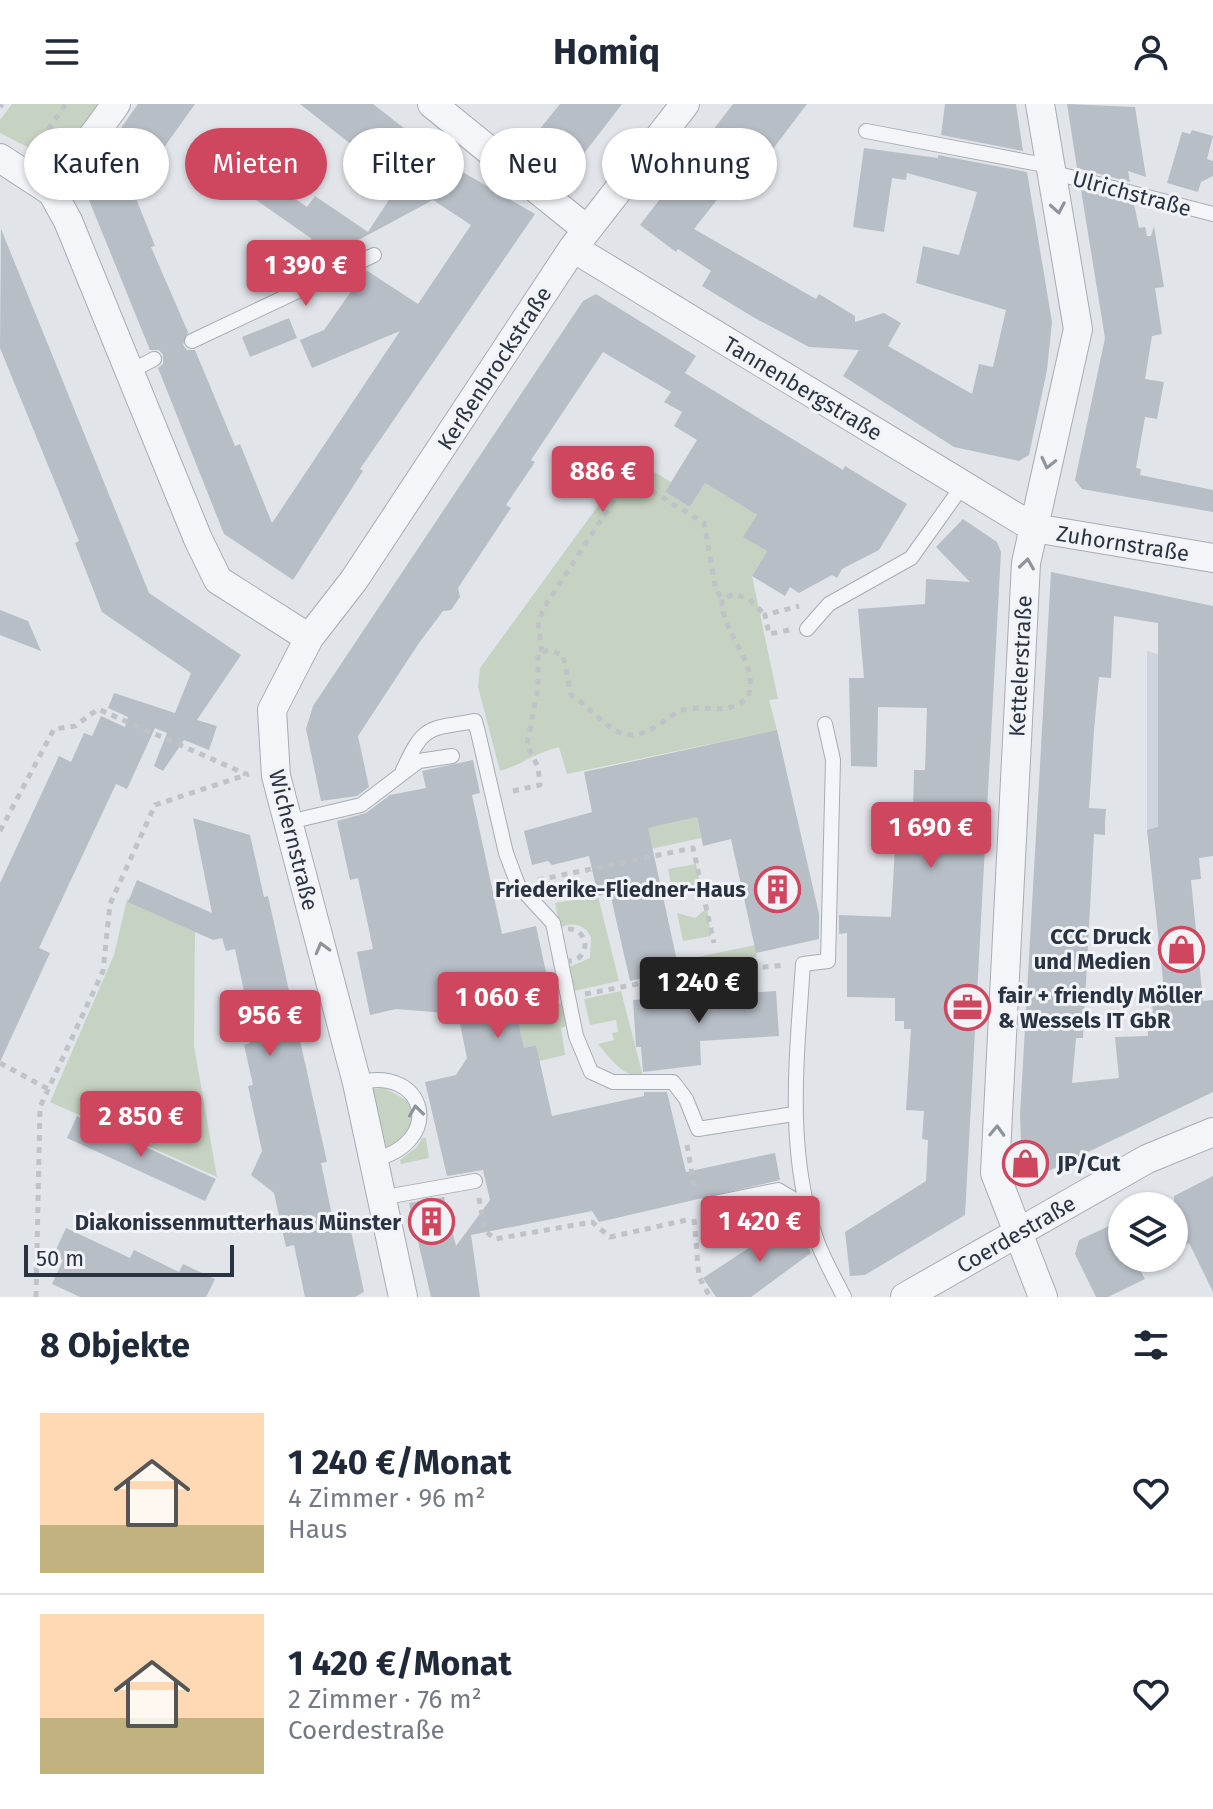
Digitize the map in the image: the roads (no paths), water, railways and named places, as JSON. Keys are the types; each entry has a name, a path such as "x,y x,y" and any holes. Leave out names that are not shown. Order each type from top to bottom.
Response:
{"street":[{"path":"99,128 116,104"},
{"name":"Tannenbergstraße","path":"432,104 579,238 1034,528"},
{"name":"Kerßenbrockstraße","path":"309,638 354,580 579,238 685,104"},
{"name":"Kettelerstraße","path":"1040,104 1078,329 1026,563 995,1173 1043,1297"},
{"path":"56,200 68,221 218,580 309,638"},
{"name":"Zuhornstraße","path":"1034,528 1213,558"},
{"name":"Wichernstraße","path":"309,638 272,710 274,765 357,1083 403,1297"},
{"name":"Coerdestraße","path":"905,1297 1147,1159 1213,1132"}],"lane":[{"name":"Ulrichstraße","path":"866,131 1051,169 1213,214"},
{"path":"192,341 374,255"},
{"path":"129,372 154,359"},
{"path":"802,629 829,604 911,558 963,485"},
{"path":"401,774 415,741 431,730 475,721 492,796 518,885 553,923 576,1036 591,1072 613,1082 673,1082 686,1099 698,1129 794,1114"},
{"path":"825,724 833,760 828,961 803,964 794,1114 807,1207 817,1242 844,1297"},
{"path":"289,822 361,805 419,761 452,756"},
{"path":"357,1083 370,1080 399,1082 415,1098 419,1122 413,1141 395,1155 372,1160"},
{"path":"380,1198 475,1181"},
{"path":"709,1204 778,1190 807,1207"}],"place":[{"name":"Friederike-Fliedner-Haus","path":"777,889"},
{"name":"CCC Druck und Medien","path":"1182,949"},
{"name":"fair + friendly Möller & Wessels IT GbR","path":"967,1008"},
{"name":"JP/Cut","path":"1026,1163"},
{"name":"Diakonissenmutterhaus Münster","path":"432,1222"}]}
